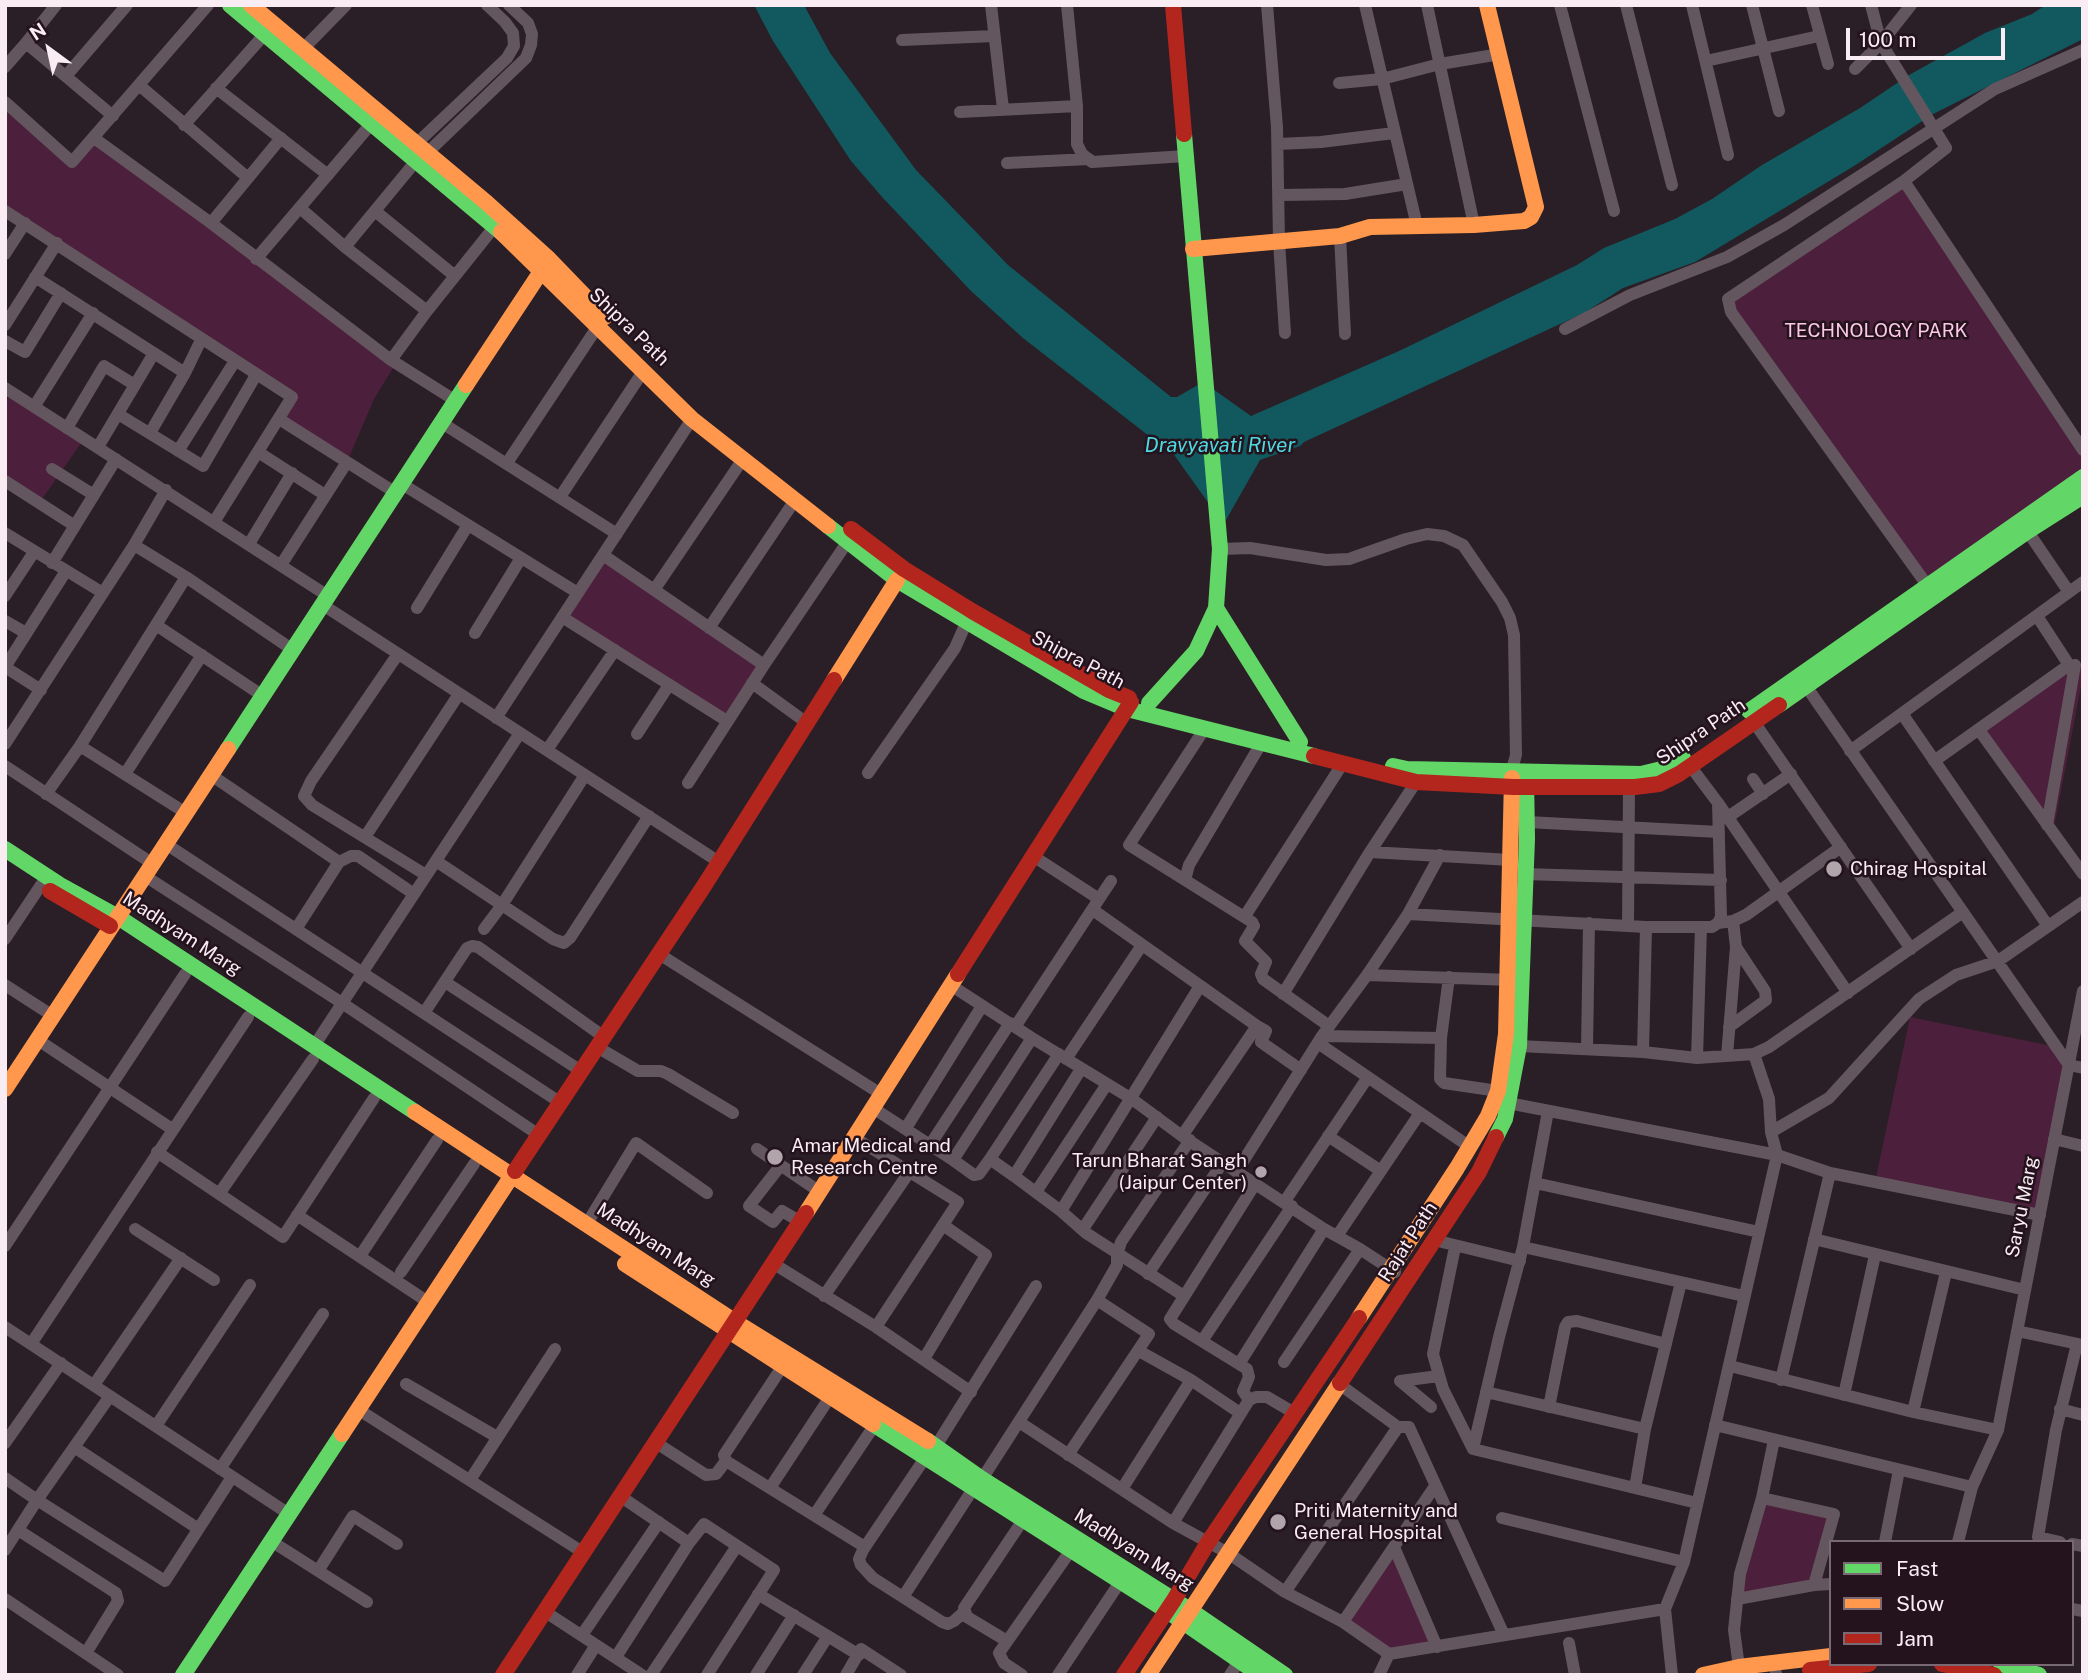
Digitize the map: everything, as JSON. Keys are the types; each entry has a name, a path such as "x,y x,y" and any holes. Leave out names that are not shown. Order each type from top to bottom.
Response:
{"street":[{"path":"5,67 56,5"},
{"path":"66,76 127,5"},
{"path":"5,102 72,162 208,5"},
{"name":"Shipra Path","path":"230,5 372,124 420,153 487,203 546,265 701,415 904,569 1130,704 1149,703 1407,769 1629,787 1659,785 1690,767 1806,686 2024,526 2083,477"},
{"name":"Shipra Path","path":"251,5 420,153 495,226 546,265 598,326 692,419 897,580 1084,691 1205,729 1416,782 1641,774 1670,767 1927,584 2024,526 2083,496"},
{"path":"302,50 346,5"},
{"path":"345,247 420,153 507,58 514,46 513,33 487,5"},
{"path":"420,153 526,58 532,34 528,23 509,5"},
{"path":"991,5 1003,109"},
{"path":"1067,5 1077,106 1077,144 1082,154 1093,162 1186,156"},
{"path":"1149,703 1196,651 1216,608 1220,543 1173,5"},
{"path":"1268,5 1278,144 1279,242 1285,333"},
{"path":"1365,5 1418,226"},
{"path":"1427,5 1474,225"},
{"path":"1560,5 1614,211"},
{"path":"1626,5 1672,185"},
{"path":"1692,5 1728,156"},
{"path":"1752,5 1779,111"},
{"path":"1812,5 1828,64"},
{"path":"1871,5 1881,43 1946,148 1904,181 1728,299 1731,312 1927,584"},
{"path":"1854,69 1881,43 1911,5"},
{"path":"1193,249 1340,236 1370,227 1474,225 1524,221 1531,217 1536,207 1500,54 1492,6"},
{"path":"184,125 264,35"},
{"path":"902,40 994,36"},
{"path":"1706,61 1819,36"},
{"path":"26,43 113,116"},
{"path":"1565,329 1630,295 1727,257 1784,225 1996,89 2083,50"},
{"path":"1339,83 1382,79 1440,64 1500,54"},
{"path":"139,85 248,178"},
{"path":"216,88 328,175"},
{"path":"960,113 1077,106"},
{"path":"256,259 372,124"},
{"path":"1278,144 1394,133"},
{"path":"94,138 391,360 456,401"},
{"path":"211,223 281,138"},
{"path":"1007,163 1089,159"},
{"path":"1904,181 2083,450"},
{"path":"1280,195 1345,194 1407,184"},
{"path":"300,208 345,247 427,310"},
{"path":"5,211 292,397 214,522"},
{"path":"375,211 455,276"},
{"path":"5,254 25,223"},
{"path":"391,360 427,310 495,226"},
{"path":"1340,236 1345,334"},
{"path":"5,325 57,243"},
{"path":"5,1089 546,265"},
{"path":"35,277 185,373"},
{"path":"5,341 25,352 61,293"},
{"path":"34,407 93,313"},
{"path":"507,463 598,326"},
{"path":"150,433 201,340"},
{"path":"98,447 154,353"},
{"path":"178,451 235,361"},
{"path":"67,428 103,367 106,366 135,385"},
{"path":"560,497 644,370"},
{"path":"118,414 203,466 256,375"},
{"path":"7,394 34,407 281,565 398,654 719,862"},
{"path":"279,419 347,462 468,525 578,593"},
{"path":"496,718 692,419"},
{"path":"442,422 617,534"},
{"path":"258,452 325,495"},
{"path":"52,563 116,459"},
{"path":"654,590 743,459"},
{"path":"281,565 347,462"},
{"path":"52,469 94,495"},
{"path":"249,544 292,473"},
{"path":"5,481 75,526"},
{"path":"5,744 134,545 166,490"},
{"path":"709,628 796,500"},
{"path":"417,608 468,525"},
{"path":"2024,526 2069,592"},
{"path":"5,533 103,593"},
{"path":"1220,543 1326,561 1349,559 1427,534 1444,536 1462,545 1510,618 1514,635 1516,755 1519,780"},
{"path":"688,783 848,541"},
{"path":"134,545 293,650"},
{"path":"5,596 34,552"},
{"path":"603,555 764,665"},
{"path":"475,633 521,558"},
{"path":"41,690 5,667 66,571"},
{"path":"46,794 80,746 186,577"},
{"path":"183,1675 719,862 897,580"},
{"path":"1850,751 2083,583"},
{"path":"1216,608 1300,742"},
{"path":"2037,616 2076,665 2048,825"},
{"path":"562,617 727,721"},
{"path":"5,621 26,634"},
{"path":"868,774 955,648 967,621"},
{"path":"156,625 263,696"},
{"path":"547,750 615,650"},
{"path":"398,654 304,792 306,800 312,805 426,875"},
{"path":"125,774 202,656"},
{"path":"1934,761 2076,665"},
{"path":"752,683 807,723"},
{"path":"637,734 669,685"},
{"path":"1806,686 2068,1065 2083,1068"},
{"path":"365,837 459,694"},
{"path":"503,1675 774,1264 1130,704"},
{"path":"5,715 18,722"},
{"path":"1903,715 2048,926"},
{"path":"1754,722 1911,949"},
{"path":"1205,729 1129,845 1245,916 1254,926 1246,943 1263,956 1266,962 1262,977 1368,1077 1470,1147"},
{"path":"1979,730 2083,874"},
{"path":"219,1194 520,733"},
{"path":"1185,880 1189,865 1262,742"},
{"path":"80,746 186,813"},
{"path":"1245,916 1343,763"},
{"path":"5,766 149,870 539,1135"},
{"path":"1690,767 1728,817 1848,993"},
{"path":"211,775 339,862"},
{"path":"424,1013 467,948 502,905 585,775"},
{"path":"1728,817 1791,775"},
{"path":"1753,779 1763,793"},
{"name":"Rajat Path","path":"1515,918 1524,874 1527,822 1519,780"},
{"name":"Rajat Path","path":"1148,1675 1479,1172 1505,1119 1501,1098 1513,980 1515,918 1511,860 1519,780"},
{"path":"1283,994 1416,782"},
{"path":"1628,926 1629,787"},
{"path":"1718,803 1721,880 1721,917 1718,923"},
{"path":"436,860 559,943 567,941 649,816"},
{"path":"1527,822 1719,832"},
{"path":"166,844 561,1103"},
{"path":"1408,914 1515,918 1646,928 1712,927 1746,915 1841,847"},
{"name":"Madhyam Marg","path":"5,849 730,1327 1285,1675"},
{"path":"1370,852 1511,860"},
{"path":"1237,1171 1323,1035 1408,914 1440,855"},
{"path":"296,929 339,862 351,856 358,856 414,894"},
{"path":"1033,856 1142,945 1266,1031 1261,1042 1301,1070"},
{"name":"Madhyam Marg","path":"5,861 74,907 115,922 248,1017 314,1052 373,1098 474,1164 509,1180 586,1225 782,1367 874,1426 931,1452"},
{"path":"1524,874 1721,880"},
{"path":"930,1145 1111,881"},
{"path":"5,939 41,885"},
{"path":"1771,1132 1829,1098 1919,999 1956,975 1998,961 2083,902"},
{"path":"1519,1046 1643,1052 1697,1058 1754,1054 1769,1047 1963,912"},
{"path":"1727,1056 1736,947 1733,921"},
{"path":"1587,1049 1589,923"},
{"path":"1697,1058 1701,927"},
{"path":"1643,1052 1646,928"},
{"path":"659,954 877,1101 906,1128 977,1176 1142,945"},
{"path":"467,948 478,947 638,1071 661,1071 668,1074 733,1113"},
{"path":"1730,1027 1766,1000 1765,991 1736,947"},
{"path":"5,1245 185,974"},
{"path":"1367,975 1513,980"},
{"path":"1449,977 1441,1038 1441,1082 1548,1111 1777,1155 1830,1173 2040,1215"},
{"name":"Rajat Path","path":"1124,1675 1207,1544 1296,1414 1501,1098 1519,1046 1513,980"},
{"path":"445,982 581,1071"},
{"path":"5,985 53,1016"},
{"path":"952,986 1132,1099 1255,1184 1391,1268 1407,1282"},
{"path":"1061,1211 1200,986"},
{"name":"Saryu Marg","path":"1959,1540 1972,1487 1998,1430 2083,991"},
{"path":"906,1128 982,1006"},
{"path":"31,1344 248,1017"},
{"path":"903,1597 1097,1300 1117,1265 1121,1242 1257,1026"},
{"path":"1323,1035 1441,1038"},
{"path":"953,1160 1031,1038"},
{"path":"38,1040 172,1129"},
{"path":"1672,1675 1665,1609 1684,1562 1777,1155 1771,1132 1769,1099 1754,1054"},
{"path":"1014,1176 1081,1069"},
{"path":"1202,1341 1328,1136 1368,1077"},
{"path":"1036,1192 1107,1084"},
{"path":"157,1152 283,1237 373,1098"},
{"path":"1472,1449 1520,1261 1548,1111"},
{"path":"1337,1236 1420,1113"},
{"path":"1083,1229 1157,1117"},
{"path":"1328,1136 1381,1171"},
{"path":"855,1138 958,1202 876,1327"},
{"path":"2054,1139 2083,1146"},
{"path":"360,1256 437,1140"},
{"path":"586,1225 636,1143 707,1193"},
{"path":"758,1149 820,1192"},
{"path":"990,1159 1117,1255 1184,1296"},
{"path":"1149,1274 1223,1162"},
{"path":"401,1272 474,1164"},
{"path":"781,1165 749,1206 773,1222 782,1211 801,1222"},
{"path":"824,1296 910,1171"},
{"path":"1781,1380 1830,1173"},
{"path":"1535,1183 1759,1232"},
{"path":"1249,1401 1243,1391 1249,1373 1171,1321 1172,1315 1255,1184"},
{"path":"298,1215 428,1303"},
{"path":"924,1359 986,1255 943,1225"},
{"path":"135,1228 214,1280"},
{"path":"1239,1364 1324,1229"},
{"path":"1814,1239 2025,1290"},
{"path":"1434,1240 1520,1261"},
{"path":"1454,1247 1433,1354 1443,1389 1472,1449"},
{"path":"1523,1247 1744,1296"},
{"path":"1284,1362 1360,1249"},
{"path":"1844,1395 1875,1255"},
{"path":"94,1385 181,1258"},
{"path":"774,1264 876,1327 971,1392"},
{"path":"1913,1412 1946,1272"},
{"path":"1635,1488 1645,1429 1681,1282"},
{"path":"156,1426 250,1285"},
{"path":"1023,1520 964,1608 964,1612 948,1624 865,1571 859,1559 971,1392 1036,1286"},
{"path":"1068,1455 1149,1334 1097,1300"},
{"path":"220,1469 323,1314"},
{"path":"1549,1406 1568,1322 1577,1321 1666,1344"},
{"path":"7,1331 61,1363 289,1514"},
{"path":"2017,1331 2080,1345 2060,1409 2038,1539"},
{"path":"470,1480 555,1349"},
{"path":"1139,1351 1191,1380 1240,1413"},
{"path":"5,1443 61,1363"},
{"path":"1730,1366 1913,1412 1998,1430"},
{"path":"782,1367 724,1454 726,1461 865,1547"},
{"path":"1432,1407 1400,1381 1439,1376"},
{"path":"1122,1489 1191,1380"},
{"path":"406,1384 496,1437"},
{"path":"1339,1384 1398,1427 1409,1427 1504,1635"},
{"path":"1486,1392 1645,1429"},
{"path":"5,1550 110,1396"},
{"path":"771,1488 830,1397"},
{"path":"1173,1523 1249,1401 1256,1397 1267,1398 1296,1414"},
{"path":"2060,1409 2083,1415"},
{"path":"359,1410 584,1553"},
{"path":"1019,1422 1173,1523 1207,1544 1228,1553 1285,1592 1343,1622 1389,1654 1665,1609"},
{"path":"1715,1425 1972,1487"},
{"path":"815,1514 874,1426"},
{"path":"1285,1592 1398,1427"},
{"path":"1739,1667 1734,1630 1740,1574 1762,1498 1774,1440"},
{"path":"655,1442 706,1475 716,1474 726,1461"},
{"path":"74,1447 197,1528"},
{"path":"1472,1449 1697,1503"},
{"path":"1885,1540 1899,1470"},
{"path":"5,1478 165,1581 232,1477"},
{"name":"Madhyam Marg","path":"978,1484 1023,1520 1120,1582 1170,1605"},
{"path":"1343,1622 1436,1486"},
{"path":"620,1496 689,1543"},
{"path":"1762,1498 1834,1514 1814,1585"},
{"path":"318,1570 353,1516 397,1544"},
{"path":"1502,1518 1684,1562"},
{"path":"582,1635 659,1522"},
{"path":"616,1657 704,1524 774,1570 708,1675"},
{"path":"18,1530 113,1590 118,1597 86,1653"},
{"path":"271,1541 367,1602"},
{"path":"651,1675 737,1546"},
{"path":"1394,1547 1437,1647"},
{"path":"1022,1675 1004,1663 999,1653 1071,1550"},
{"path":"1058,1675 1120,1582"},
{"path":"1737,1600 1829,1584"},
{"path":"758,1594 859,1655"},
{"path":"5,1599 118,1675"},
{"path":"544,1611 642,1675"},
{"path":"964,1612 967,1617 1007,1641"},
{"path":"757,1675 794,1615"},
{"name":"Madhyam Marg","path":"1187,1616 1235,1668 1260,1675"},
{"path":"803,1675 828,1636"},
{"path":"1569,1643 1575,1675"},
{"path":"577,1675 596,1645"},
{"path":"846,1675 861,1649 887,1671 901,1675"},
{"path":"1379,1675 1389,1654"},
{"path":"1703,1675 1739,1667 1829,1656"},
{"path":"1772,1674 1850,1666"},
{"path":"1949,1666 1994,1675"},
{"path":"2008,1666 2039,1675"}],"green space":[{"path":"5,104 72,161 94,138 393,368 374,399 347,462 279,419 292,398 5,211"},
{"name":"TECHNOLOGY PARK","path":"1904,181 2083,450 2083,477 1927,585 1728,299"},
{"path":"12,392 84,439 40,502 5,479 5,403"},
{"path":"603,555 764,665 727,721 562,617"},
{"path":"2069,665 2083,666 2083,676 2053,833 1979,730"},
{"path":"1910,1017 2057,1047 2069,1065 2040,1215 1875,1182"},
{"path":"1762,1498 1834,1514 1817,1578 1737,1599"},
{"path":"1394,1547 1437,1647 1389,1654 1343,1622"}],"water":[{"name":"Dravyavati River","path":"754,5 804,5 830,53 916,170 1008,265 1171,397 1177,397 1203,382 1251,416 1399,351 1577,265 1604,248 1675,219 1860,108 1909,75 1985,33 2032,14 2046,5 2083,5 2083,39 1933,114 1854,166 1695,262 1623,288 1584,313 1300,446 1260,460 1226,520 1207,501 1170,449 1158,443 1023,338 971,291 883,198 851,161 773,41"}],"traffic: fast":[{"path":"230,5 501,232"},
{"path":"1149,703 1196,651 1216,608 1220,549 1184,134"},
{"path":"228,749 466,385"},
{"path":"1749,711 2083,477"},
{"path":"1779,705 2028,531 2083,496"},
{"path":"828,526 897,580 1084,691 1127,709 1314,756"},
{"path":"1216,608 1300,742"},
{"path":"1393,766 1407,769 1641,774 1670,767 1683,758"},
{"path":"1496,1137 1505,1119 1519,1046 1527,839 1526,776"},
{"path":"5,849 60,885 118,917 415,1112"},
{"path":"873,1424 1167,1611 1260,1675"},
{"path":"183,1675 342,1434"},
{"path":"928,1441 982,1479 1190,1610 1285,1675"},
{"path":"2008,1666 2039,1675"}],"traffic: slow":[{"path":"251,5 487,203 549,259 605,317"},
{"path":"1193,249 1340,236 1370,227 1474,225 1524,221 1531,217 1536,207 1487,5"},
{"path":"501,232 692,419 828,526"},
{"path":"466,385 548,261"},
{"path":"834,680 897,580"},
{"path":"5,1089 228,749"},
{"path":"1359,1318 1457,1168 1488,1116 1498,1091 1506,1034 1512,778"},
{"path":"806,1213 958,974"},
{"path":"415,1112 734,1321 928,1441"},
{"path":"342,1434 515,1171"},
{"path":"625,1264 873,1424"},
{"path":"1148,1675 1340,1383"},
{"path":"1703,1675 1739,1667 1829,1656"}],"traffic: jam":[{"path":"1173,5 1184,134"},
{"path":"851,529 904,569 972,611 1109,690 1129,698"},
{"path":"515,1171 704,886 834,680"},
{"path":"958,974 1131,702"},
{"path":"1314,756 1416,782 1513,787 1635,787 1659,784 1679,774 1779,705"},
{"path":"50,891 110,926"},
{"path":"1340,1383 1479,1172 1496,1137"},
{"path":"503,1675 806,1213"},
{"path":"1124,1675 1207,1544 1359,1318"},
{"path":"1810,1670 1849,1666"},
{"path":"1951,1666 1994,1675"}],"place":[{"name":"Chirag Hospital","path":"1834,869"},
{"name":"Amar Medical and Research Centre","path":"775,1157"},
{"name":"Tarun Bharat Sangh (Jaipur Center)","path":"1261,1172"},
{"name":"Priti Maternity and General Hospital","path":"1278,1522"}]}
